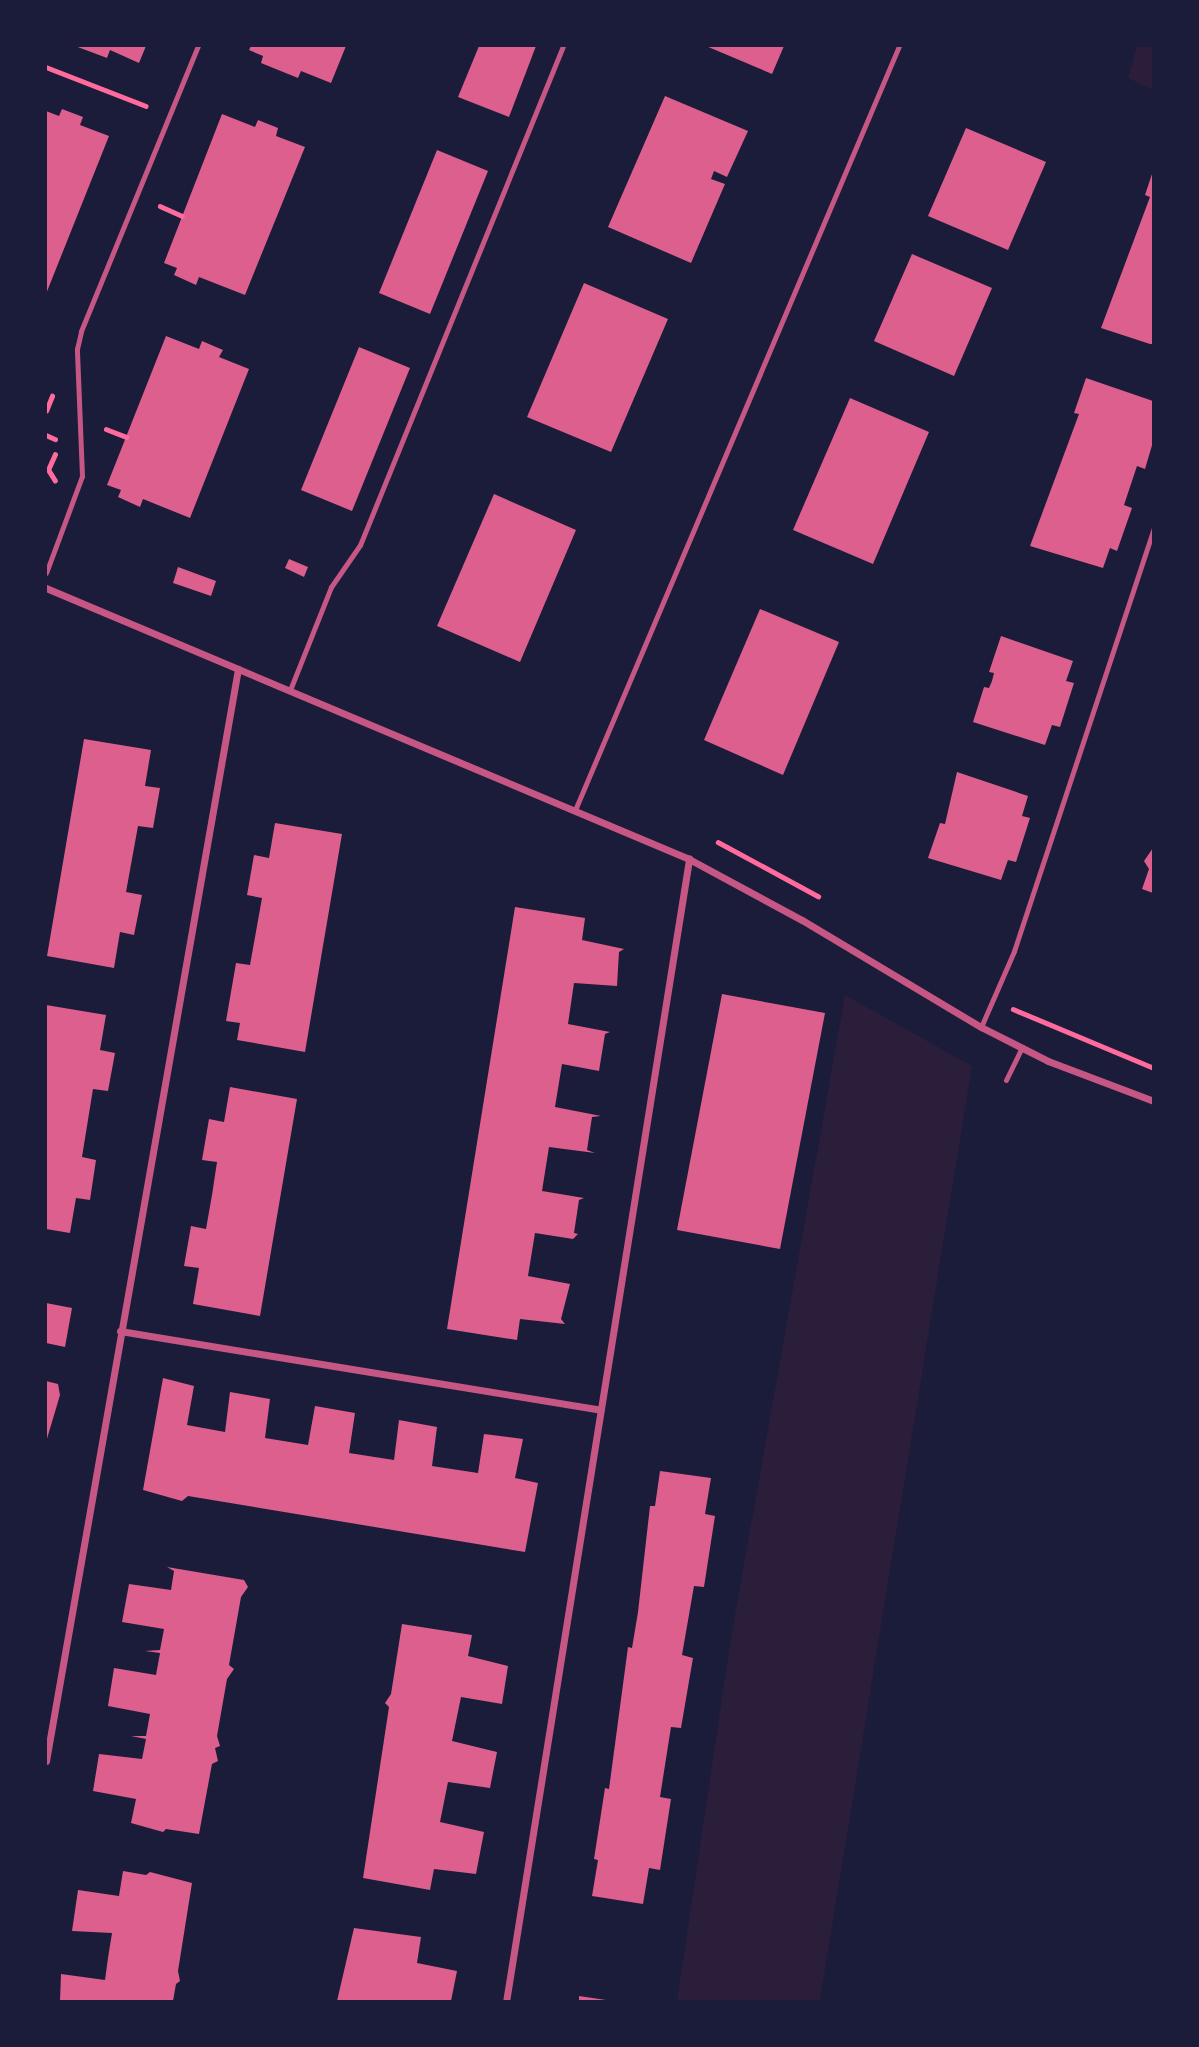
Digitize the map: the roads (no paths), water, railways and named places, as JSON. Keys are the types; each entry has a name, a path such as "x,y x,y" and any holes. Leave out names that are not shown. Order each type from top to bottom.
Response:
{"street":[{"path":"46,588 689,859 802,919 981,1027 1021,1047 1153,1101"},
{"path":"46,1761 238,669"},
{"path":"506,2001 689,859"},
{"path":"120,1331 601,1410"}],"lane":[{"path":"46,573 82,476 77,349 81,331 198,46"},
{"path":"290,690 331,587 360,545 563,46"},
{"path":"575,810 899,46"},
{"path":"981,1027 1014,951 1153,528"},
{"path":"1006,1080 1021,1047"}]}
